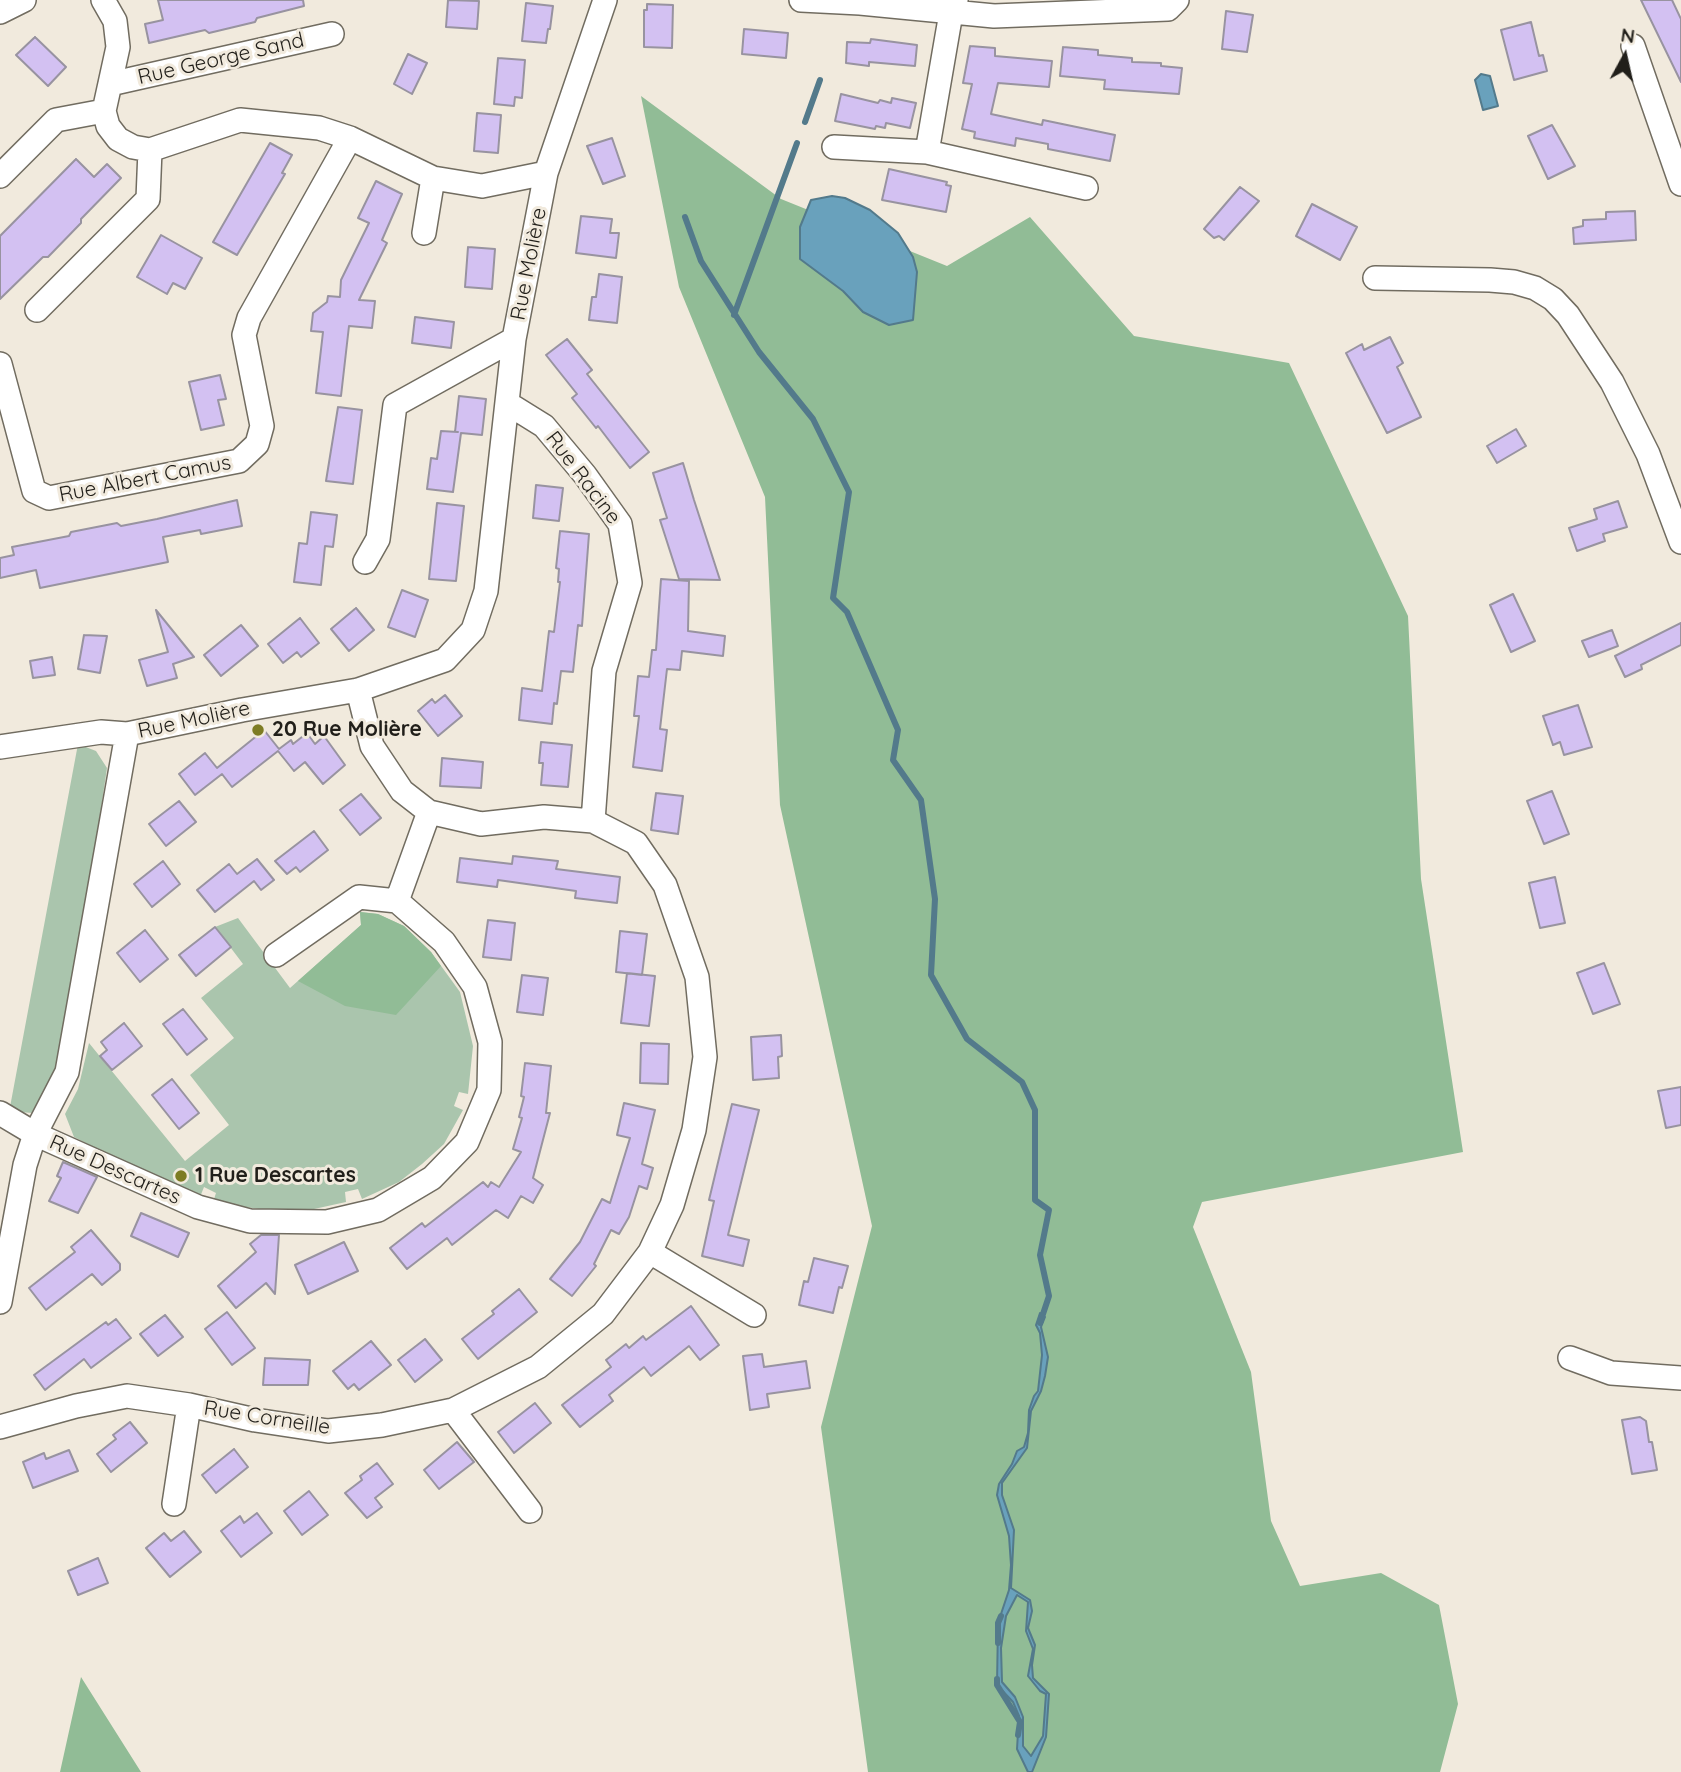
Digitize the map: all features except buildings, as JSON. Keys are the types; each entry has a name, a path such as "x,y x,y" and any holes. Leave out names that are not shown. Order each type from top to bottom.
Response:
{"street":[{"path":"0,12 24,0"},
{"name":"Rue George Sand","path":"103,0 115,21 118,47 104,111"},
{"name":"Rue Molière","path":"0,1302 25,1165 35,1134 67,1072 127,734 358,690 445,660 473,630 486,591 514,339 546,173 605,0"},
{"path":"801,0 954,6 994,16 1168,9 1177,0"},
{"path":"927,152 954,6"},
{"name":"Rue George Sand","path":"110,84 332,34"},
{"path":"1633,46 1681,184"},
{"path":"0,176 56,120 104,111 108,126 118,139 133,147 150,149 240,120 319,128 350,138 433,178 482,186 546,173"},
{"name":"Rue Albert Camus","path":"0,364 34,491 49,498 239,461 257,444 262,426 244,335 249,318 350,138"},
{"path":"834,147 927,152 1086,188"},
{"path":"37,310 148,199 150,149"},
{"path":"424,233 433,178"},
{"path":"1375,278 1514,282 1535,288 1553,299 1568,315 1612,382 1648,454 1681,542"},
{"path":"365,562 378,539 395,405 514,339"},
{"name":"Rue Racine","path":"507,402 544,426 621,524 630,583 604,671 593,821"},
{"name":"Rue Corneille","path":"0,1427 76,1406 127,1396 328,1431 453,1410 538,1367 603,1314 650,1252 672,1205 694,1130 705,1057 697,977 666,885 636,843 593,821 544,817 481,824 429,812 402,792 372,746 358,690"},
{"path":"0,747 101,732 127,734"},
{"path":"276,955 359,897 397,901 429,812"},
{"name":"Rue Descartes","path":"0,1113 35,1134 198,1208 250,1221 327,1222 378,1210 432,1178 467,1142 489,1090 490,1042 475,987 444,942 397,901"},
{"path":"650,1252 754,1315"},
{"path":"1570,1357 1611,1373 1681,1378"},
{"path":"174,1504 189,1405"},
{"path":"453,1410 530,1511"}],"green space":[{"path":"641,96 781,199 947,266 1030,217 1134,336 1289,363 1408,616 1421,879 1463,1152 1202,1202 1193,1227 1251,1372 1271,1521 1300,1586 1381,1573 1439,1605 1458,1704 1440,1772 868,1772 821,1427 872,1226 780,805 765,497 679,287"},
{"path":"78,744 96,751 107,768 90,883 59,1064 33,1113 19,1112 10,1107"},
{"path":"360,912 378,914 404,926 431,952 460,992 473,1046 468,1094 459,1092 454,1106 463,1110 444,1144 422,1164 399,1182 362,1199 358,1189 345,1192 346,1202 314,1209 259,1209 213,1202 216,1193 204,1187 200,1197 173,1187 74,1137 65,1114 78,1089 89,1043 185,1161 229,1125 190,1075 234,1038 201,998 243,964 215,927 238,918 290,988 361,925"},
{"path":"360,912 378,914 404,926 431,952 441,966 396,1015 345,1006 298,981 361,925"},
{"path":"81,1677 141,1772 60,1772"}],"water":[{"path":"1481,74 1490,76 1498,106 1483,110 1475,80"},
{"path":"832,196 845,198 870,210 898,233 913,257 917,272 913,320 889,325 863,312 843,291 800,259 800,227 811,200"},
{"path":"1040,1313 1045,1317 1041,1327 1048,1357 1045,1376 1031,1411 1027,1448 1002,1483 1002,1495 1014,1530 1011,1588 1030,1600 1032,1611 1028,1628 1035,1645 1033,1678 1049,1694 1046,1737 1032,1772 1028,1772 1017,1749 1019,1716 1013,1702 997,1685 998,1623 1009,1590 1011,1565 1009,1536 997,1495 999,1484 1017,1451 1024,1447 1029,1410 1038,1391 1042,1355 1040,1333 1036,1325","holes":["1017,1595 1028,1602 1026,1631 1033,1649 1028,1676 1040,1691 1046,1694 1043,1736 1031,1756 1023,1746 1023,1717 1015,1697 1002,1682 1001,1648 1006,1616"]}],"waterway":[{"path":"805,122 820,80"},
{"path":"734,315 797,143"},
{"path":"685,217 701,261 759,352 813,419 849,492 833,598 847,612 898,730 893,760 921,800 935,899 931,975 967,1039 1022,1082 1035,1110 1035,1200 1049,1210 1040,1255 1049,1296 1040,1323"},
{"path":"998,1643 998,1623 1001,1616"},
{"path":"997,1679 997,1685 1020,1722 1018,1735"}],"place":[{"name":"20 Rue Molière","path":"258,730"},
{"name":"1 Rue Descartes","path":"181,1176"}]}
